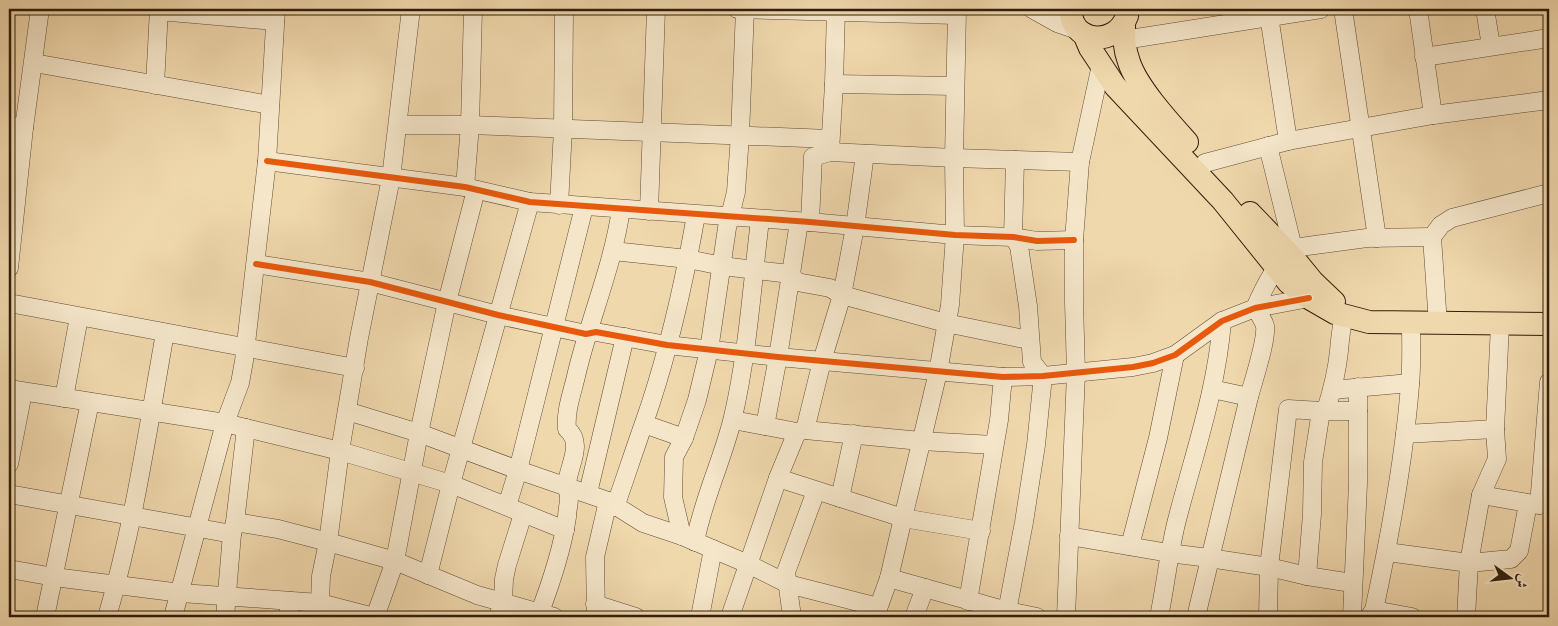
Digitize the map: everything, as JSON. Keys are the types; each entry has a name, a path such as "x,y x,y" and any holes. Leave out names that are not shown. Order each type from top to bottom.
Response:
{"main road":[{"path":"1071,9 1074,22 1115,86 1222,202 1286,255 1289,283 1309,298 1344,316 1369,322 1411,324 1549,324"},
{"path":"1082,32 1092,37 1102,38 1111,36 1125,24"},
{"path":"1125,24 1128,60 1133,73 1167,119 1286,255 1324,294 1338,306 1369,322"}],"street":[{"path":"9,268 16,127 34,63 40,9"},
{"path":"320,603 321,576 328,542 340,451 370,282 391,178 411,9"},
{"path":"9,569 117,586 226,597 289,609 320,603 374,617 395,561 418,433 448,302 471,188 470,125 473,9"},
{"path":"559,204 563,129 564,9"},
{"path":"649,211 656,9"},
{"path":"347,411 418,433 518,470 588,493 612,504 643,523 689,539 748,564 788,584 876,612 889,578 938,372 950,305 954,235 957,12 737,9"},
{"path":"689,539 673,496 674,457 684,438 697,400 709,350 730,217 736,192 745,9"},
{"path":"1032,9 1058,23 1082,32"},
{"path":"1125,24 1321,9"},
{"path":"1343,9 1377,238"},
{"path":"1418,9 1433,115"},
{"path":"1485,9 1491,46"},
{"path":"155,85 159,10 276,15 267,161 246,347 240,383 225,423 181,593 173,617"},
{"path":"830,145 836,10"},
{"path":"1269,13 1288,141"},
{"path":"1424,57 1549,38"},
{"path":"34,63 270,105"},
{"path":"1066,617 1076,373 1074,240 1080,162 1101,65"},
{"path":"834,84 955,86"},
{"path":"1205,162 1288,141 1433,115 1549,100"},
{"path":"398,125 470,125 740,135 830,145 865,154 1080,162"},
{"path":"765,426 778,357 790,274 804,222 812,159 830,145"},
{"path":"1255,308 1264,287 1286,255 1268,146"},
{"path":"730,617 778,478 801,431 842,295 856,227 865,154"},
{"path":"1007,614 1036,445 1043,376 1032,362 1028,306 1019,246 1013,237 1015,160"},
{"path":"267,161 471,188 530,202 954,235 1013,237 1038,241 1074,240"},
{"path":"1438,324 1432,237 1441,225 1452,218 1549,193"},
{"path":"428,575 451,484 530,202"},
{"path":"507,506 518,470 584,207"},
{"path":"9,494 198,528 278,529 395,561 477,595 501,610 544,616 565,530 569,497 566,486 575,452 576,441 573,434 567,429 566,420 586,334 613,251 622,209"},
{"path":"636,617 595,610 595,557 612,504 644,424 667,345 688,259 696,215"},
{"path":"689,539 699,522 733,420 745,354 760,220"},
{"path":"1286,255 1377,238 1432,237"},
{"path":"613,251 688,259 722,266 790,274 797,282 830,288 842,295 946,323 1029,340"},
{"path":"256,264 370,282 498,315 586,334 596,332 667,345 745,354 1003,377 1043,376 1133,367 1175,355 1222,321 1255,308 1309,298"},
{"path":"9,303 355,368"},
{"path":"1196,617 1209,558 1257,370 1265,328 1255,308"},
{"path":"1307,576 1312,514 1313,462 1324,411 1332,390 1344,316"},
{"path":"64,398 79,317"},
{"path":"1159,617 1169,553 1212,389 1220,349 1222,321"},
{"path":"1411,324 1410,383 1405,434 1387,552 1372,614 1412,617"},
{"path":"1466,617 1469,563 1481,495 1497,459 1495,429 1500,324"},
{"path":"107,617 117,586 165,333"},
{"path":"588,493 625,337"},
{"path":"1130,546 1158,438 1175,355"},
{"path":"968,600 981,531 1003,377"},
{"path":"1387,552 1469,563 1511,559 1518,551 1539,505 1549,382"},
{"path":"1332,390 1410,383"},
{"path":"1352,617 1358,483 1358,387"},
{"path":"1212,389 1249,397"},
{"path":"9,464 16,390 225,423 340,451 451,484 565,530"},
{"path":"45,617 90,402"},
{"path":"1268,617 1269,567 1288,408 1358,411"},
{"path":"733,420 801,431 994,445"},
{"path":"644,424 684,438"},
{"path":"225,617 233,528 246,428"},
{"path":"1405,434 1495,429"},
{"path":"840,498 854,434"},
{"path":"778,478 903,518 981,531"},
{"path":"792,617 786,572 816,491"},
{"path":"1481,495 1539,505"},
{"path":"501,610 507,565 523,514"},
{"path":"1069,536 1269,567 1352,584"},
{"path":"700,617 712,549"},
{"path":"889,578 968,600 1007,614 1037,617"},
{"path":"914,617 925,588"}],"cycle path":[{"path":"267,161 465,187 530,202 810,222 955,235 1013,237 1037,241 1074,240"},
{"path":"256,264 370,282 498,315 586,334 596,332 667,345 778,357 1003,377 1043,376 1133,367 1153,363 1175,355 1222,321 1255,308 1309,298"}]}
